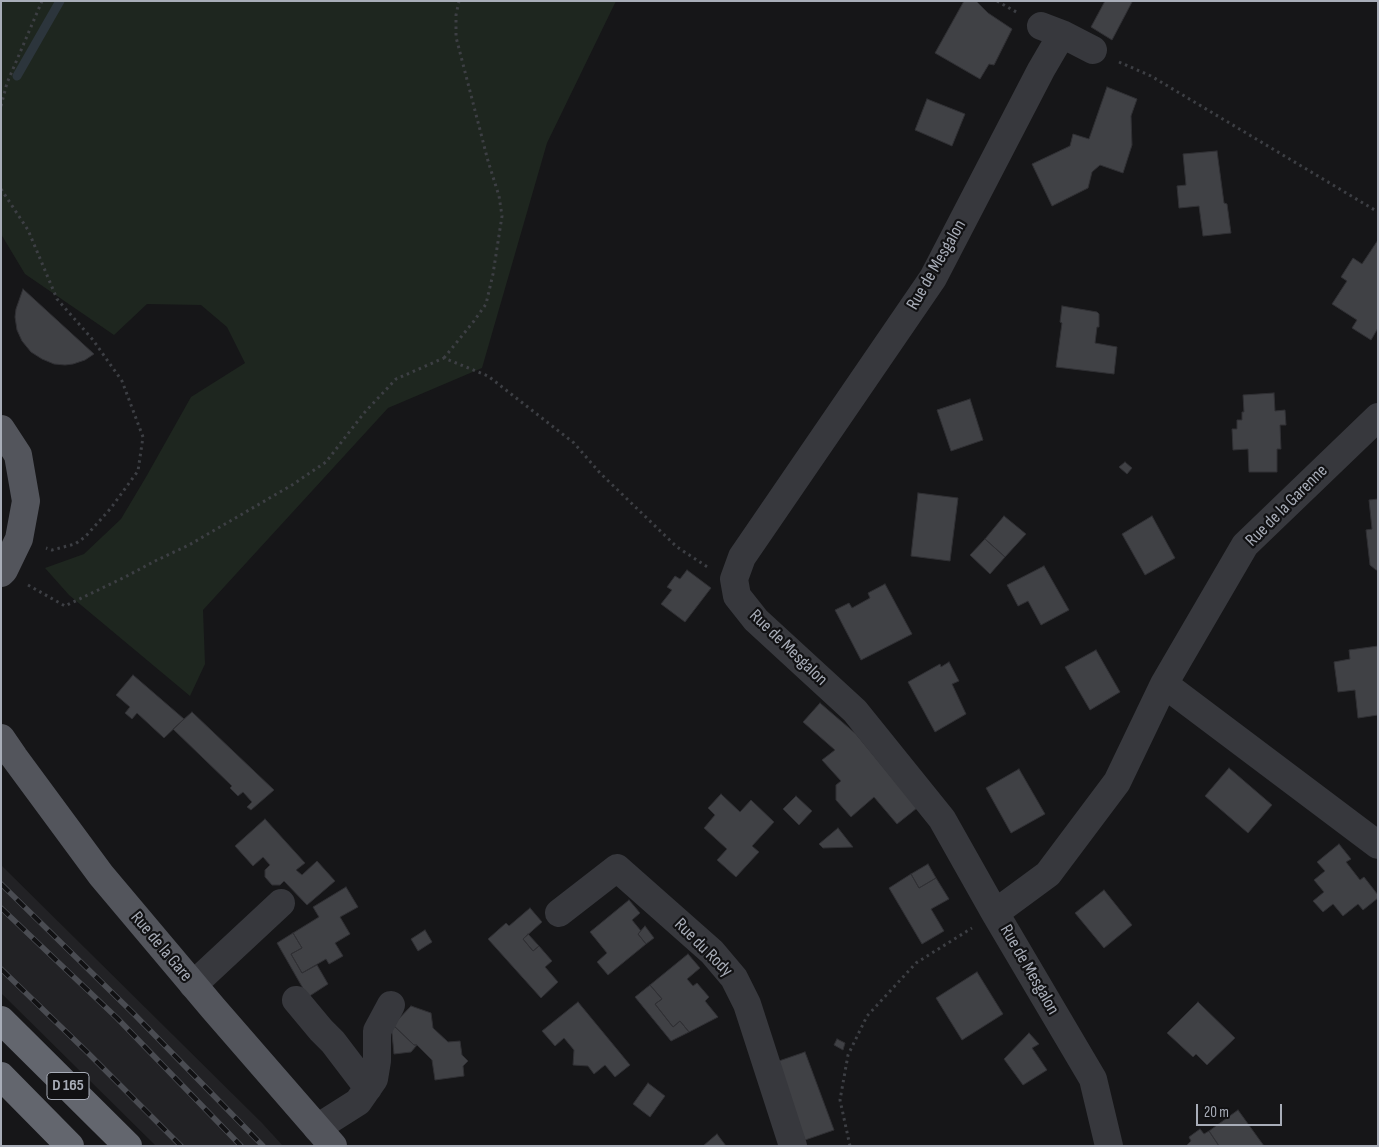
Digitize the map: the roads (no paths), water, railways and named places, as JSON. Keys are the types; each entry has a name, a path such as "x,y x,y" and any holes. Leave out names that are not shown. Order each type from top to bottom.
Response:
{"highway":[{"name":"D 165","path":"4,1023 128,1146"},
{"name":"D 165","path":"1,1076 70,1146"}],"main road":[{"path":"1,429 18,456 26,501 19,539 3,571"},
{"name":"Rue de la Gare","path":"1,738 101,875 193,985 325,1137"}],"street":[{"name":"Rue de Mesgalon","path":"1093,50 1051,30 1041,70 933,278 742,557 734,579 737,596 756,620 854,710 942,819 1093,1079 1108,1146"},
{"name":"Rue de la Garenne","path":"995,913 1048,874 1117,782 1164,684 1245,545 1378,417"},
{"path":"1164,684 1378,845"},
{"name":"Rue du Rody","path":"559,913 617,868 712,952 734,978 747,1004 793,1146"},
{"path":"193,985 281,903"},
{"path":"296,1000 333,1042 368,1088"},
{"path":"325,1137 358,1102 374,1079 377,1060 377,1030 391,1005"}],"waterway":[{"path":"17,76 60,1"}],"railway":[{"path":"1,884 135,1015 263,1146"},
{"path":"1,908 117,1018 241,1146"},
{"path":"1,969 181,1146"}]}
